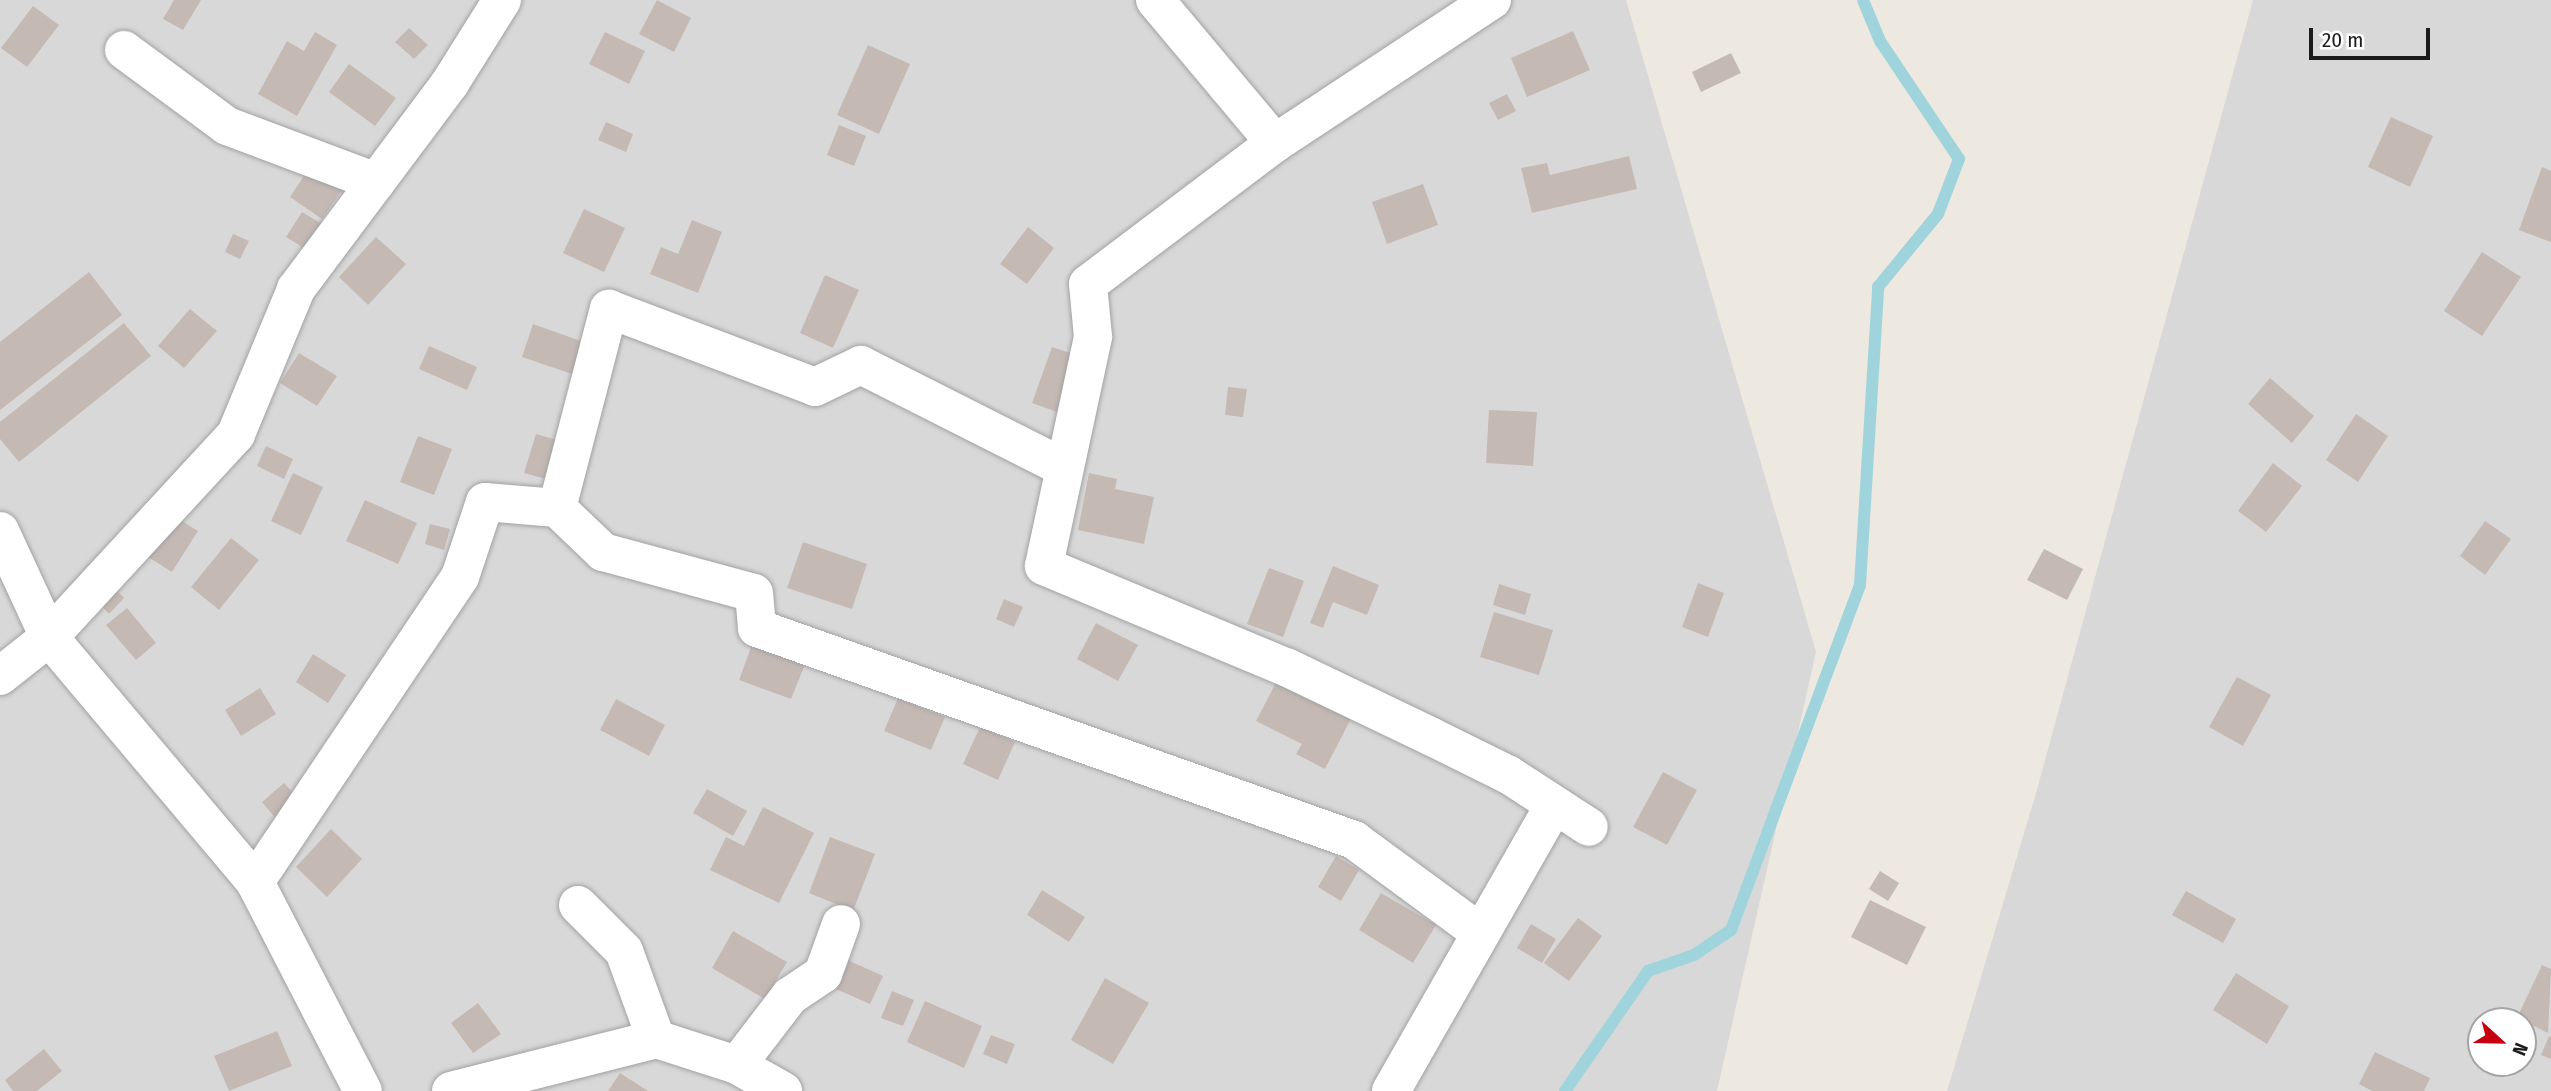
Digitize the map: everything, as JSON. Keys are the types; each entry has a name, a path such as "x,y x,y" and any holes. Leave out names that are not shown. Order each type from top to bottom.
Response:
{"street":[{"path":"0,676 49,636 236,434 296,289 376,182 502,0"},
{"path":"1156,0 1275,143"},
{"path":"1492,0 1275,143 1088,284 1093,337 1063,467 1044,566 1286,667 1509,775 1589,827"},
{"path":"124,50 226,126 376,182"},
{"path":"557,508 609,309 815,387 861,365 1063,467"},
{"path":"255,882 460,577 485,502 557,508 603,552 754,593 757,628 1354,840 1478,931"},
{"path":"0,531 49,636 255,882 363,1091"},
{"path":"1391,1091 1478,931 1554,805"},
{"path":"578,905 624,951 656,1039"},
{"path":"737,1065 790,996 823,974 841,924"},
{"path":"451,1091 656,1039 737,1065 783,1091"}],"shaded area":[{"path":"0,0 1626,0 1816,652 1717,1091 0,1091"},
{"path":"2253,0 2551,0 2551,1091 1947,1091 2036,793"}],"building":[{"path":"174,0 201,0 183,30 163,19"},
{"path":"657,0 691,18 674,52 639,34"},
{"path":"33,6 59,25 27,67 1,48"},
{"path":"409,28 428,45 414,59 395,42"},
{"path":"1573,31 1590,70 1527,97 1511,58"},
{"path":"315,32 337,45 297,116 258,94 287,41 304,51"},
{"path":"605,32 645,51 629,84 589,64"},
{"path":"868,45 910,64 879,134 837,115"},
{"path":"1731,53 1741,73 1701,92 1692,72"},
{"path":"349,64 396,98 375,126 329,92"},
{"path":"1507,94 1516,111 1498,120 1489,103"},
{"path":"2391,117 2433,136 2410,187 2368,167"},
{"path":"606,122 633,134 626,152 598,140"},
{"path":"839,125 866,136 854,166 827,155"},
{"path":"1629,156 1637,189 1532,213 1521,168 1547,163 1550,175"},
{"path":"315,159 348,181 322,219 290,197"},
{"path":"2542,167 2551,171 2551,242 2519,230"},
{"path":"1423,184 1438,225 1387,244 1372,202"},
{"path":"584,209 625,228 604,272 563,253"},
{"path":"302,212 324,225 309,251 286,237"},
{"path":"692,220 722,232 698,293 650,274 661,247 678,254"},
{"path":"1028,227 1054,248 1027,284 1000,264"},
{"path":"233,234 249,241 240,259 225,252"},
{"path":"376,237 406,264 368,305 339,277"},
{"path":"2482,252 2521,277 2482,336 2444,311"},
{"path":"89,272 122,315 0,410 0,342"},
{"path":"825,275 859,290 833,348 800,333"},
{"path":"190,309 217,331 184,368 158,346"},
{"path":"124,323 151,356 19,462 0,439 0,422"},
{"path":"533,324 589,344 578,376 522,357"},
{"path":"429,346 477,367 467,390 419,369"},
{"path":"1052,347 1079,356 1060,413 1032,403"},
{"path":"299,353 337,376 317,406 280,383"},
{"path":"2270,378 2314,416 2292,443 2248,404"},
{"path":"1228,387 1247,389 1243,417 1225,415"},
{"path":"1489,410 1537,412 1533,466 1486,463"},
{"path":"2356,414 2388,436 2358,482 2326,460"},
{"path":"536,434 557,440 546,479 524,473"},
{"path":"418,436 452,449 434,495 400,482"},
{"path":"266,446 293,459 284,479 257,466"},
{"path":"2273,463 2302,486 2266,532 2238,511"},
{"path":"293,473 323,487 301,535 271,521"},
{"path":"1089,473 1117,479 1115,489 1154,497 1144,544 1078,530"},
{"path":"365,500 417,523 398,564 346,541"},
{"path":"172,515 198,531 172,572 148,557"},
{"path":"2485,521 2511,539 2485,575 2460,556"},
{"path":"430,524 450,529 444,550 425,544"},
{"path":"231,538 259,560 219,610 191,587"},
{"path":"803,542 867,564 852,609 787,588"},
{"path":"2044,549 2083,569 2067,600 2027,580"},
{"path":"1333,566 1379,585 1367,615 1333,602 1323,628 1310,623"},
{"path":"1269,568 1304,581 1283,637 1247,624"},
{"path":"1698,583 1724,593 1708,637 1682,627"},
{"path":"111,584 124,598 109,614 96,600"},
{"path":"1499,584 1531,594 1525,615 1493,605"},
{"path":"1004,599 1023,607 1014,627 996,619"},
{"path":"127,608 156,643 136,660 106,625"},
{"path":"1494,612 1553,630 1539,675 1480,657"},
{"path":"1096,623 1138,645 1118,681 1077,659"},
{"path":"753,642 806,662 791,699 739,680"},
{"path":"313,654 346,675 328,703 296,682"},
{"path":"1282,671 1356,709 1325,769 1296,754 1302,744 1256,721"},
{"path":"2237,677 2271,695 2243,746 2209,727"},
{"path":"260,688 276,714 241,736 225,710"},
{"path":"898,698 945,717 931,750 884,731"},
{"path":"616,699 665,725 649,756 600,730"},
{"path":"980,727 1015,742 998,780 963,764"},
{"path":"1663,772 1697,790 1667,845 1633,827"},
{"path":"284,783 300,801 277,820 262,802"},
{"path":"707,789 747,811 733,836 693,813"},
{"path":"763,807 814,833 779,903 710,870 726,837 744,846"},
{"path":"331,829 362,859 327,897 296,867"},
{"path":"830,837 875,854 853,911 809,893"},
{"path":"1336,856 1359,870 1341,901 1318,887"},
{"path":"1880,871 1899,883 1888,901 1869,889"},
{"path":"1042,890 1085,917 1069,942 1027,915"},
{"path":"2186,891 2236,919 2223,943 2172,915"},
{"path":"1381,893 1436,925 1413,963 1359,930"},
{"path":"1870,900 1926,927 1907,965 1851,937"},
{"path":"1578,918 1602,936 1569,981 1544,963"},
{"path":"1531,924 1556,939 1542,963 1517,948"},
{"path":"733,931 787,962 765,999 712,968"},
{"path":"841,957 883,976 870,1004 829,986"},
{"path":"2542,965 2551,969 2548,1033 2537,1028 2537,1007 2522,1007"},
{"path":"2236,973 2289,1006 2267,1044 2213,1010"},
{"path":"1105,978 1149,1003 1113,1064 1071,1040"},
{"path":"892,991 914,1000 903,1026 881,1018"},
{"path":"925,1001 982,1026 964,1068 907,1042"},
{"path":"478,1003 501,1034 473,1053 451,1023"},
{"path":"277,1031 292,1066 229,1091 214,1056"},
{"path":"991,1035 1015,1044 1007,1064 983,1054"},
{"path":"2549,1036 2551,1037 2551,1059 2541,1055"},
{"path":"44,1049 62,1071 37,1091 13,1091 5,1080"},
{"path":"2375,1052 2430,1078 2424,1091 2372,1091 2359,1084"},
{"path":"620,1073 648,1091 608,1091"}],"waterway":[{"path":"1565,1091 1648,971 1694,955 1731,930 1860,585 1878,287 1938,214 1959,159 1880,41 1863,0"}]}
